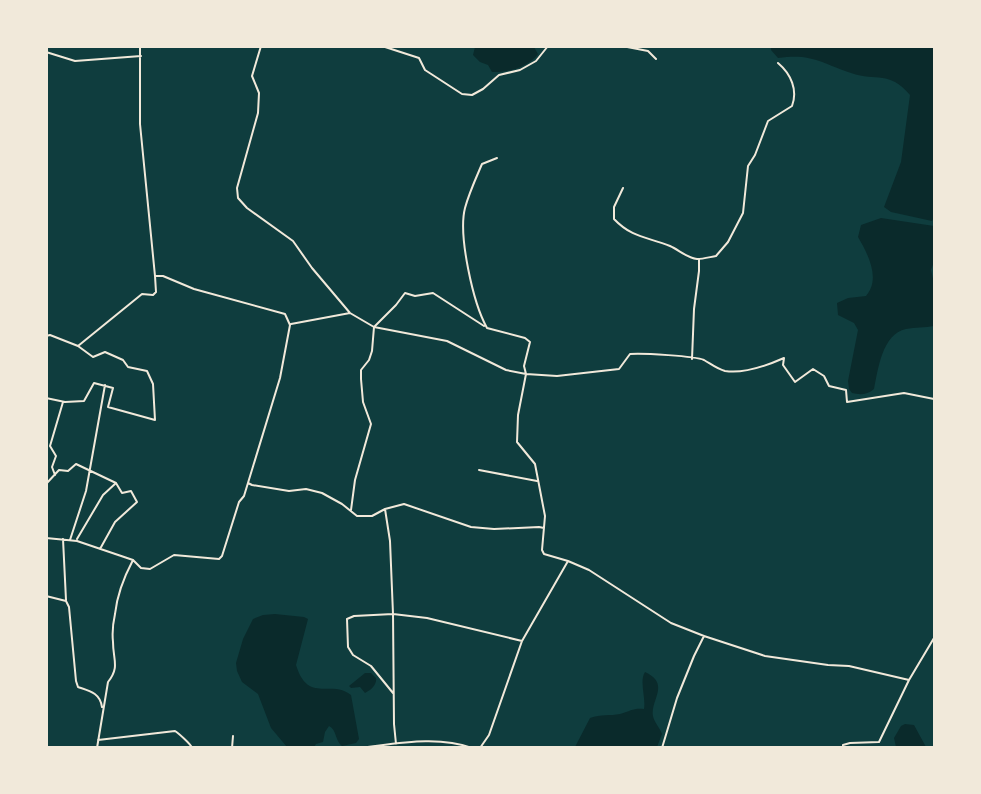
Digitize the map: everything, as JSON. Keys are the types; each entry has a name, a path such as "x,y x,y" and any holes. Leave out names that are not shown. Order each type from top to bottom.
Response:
{"street":[{"path":"78,346 142,294 156,292 140,124 140,46"},
{"path":"261,46 252,76 259,93 258,112 237,188 238,198 247,208 293,241 312,268 350,313 374,327 447,341 506,370 526,374 557,376 619,369 630,354 641,353 703,360 725,371 745,371 784,358 783,365 795,382 813,369 824,376 829,386 846,390 847,402 904,393 934,399"},
{"path":"382,46 419,58 425,70 462,94 472,95 499,75 520,70 536,61 548,46"},
{"path":"574,46 581,46"},
{"path":"622,46 648,51 656,59"},
{"path":"46,52 75,60 141,56"},
{"path":"623,188 614,207 614,219 624,229 638,237 670,246 691,257 699,259 716,256 728,242 743,213 748,166 755,155 768,121 792,106 795,98 794,87 785,69 778,63"},
{"path":"487,328 480,316 472,287 464,238 464,210 482,165 497,158"},
{"path":"692,359 693,309 699,259"},
{"path":"46,538 77,541 134,560 141,568 150,569 174,555 219,559 222,556 239,502 244,496 280,378 290,325 285,314 194,289 163,276 155,276"},
{"path":"351,510 355,480 371,424 363,402 361,370 369,360 372,351 374,327 405,293 415,296 433,293 487,328 525,338 530,342 524,366 526,374 518,415 517,442 535,464 545,516 542,545 544,554 589,570 671,623 704,636 765,656 849,666 909,680"},
{"path":"290,325 350,313"},
{"path":"46,336 50,335 78,346 93,357 105,352 123,360 128,367 147,371 153,384 155,420 108,407 112,388 105,385 94,383 84,401 63,402 46,398"},
{"path":"70,540 86,491 105,385"},
{"path":"55,475 52,467 56,456 50,446 63,402"},
{"path":"46,484 59,470 68,471 76,464 116,483 122,493 131,491 137,502 115,522 100,549"},
{"path":"479,470 537,481"},
{"path":"77,541 103,495 116,483"},
{"path":"248,483 288,491 306,489 322,493 357,516 372,516 385,508 404,504 471,527 494,529 539,526 544,528"},
{"path":"385,508 390,541 396,744"},
{"path":"63,540 66,601 69,607 76,681 78,687 94,693 100,699 102,710"},
{"path":"97,747 108,682 116,667 113,642 116,606 124,578 134,560"},
{"path":"480,747 489,735 522,641 568,561"},
{"path":"46,596 66,601"},
{"path":"393,694 371,666 353,655 348,647 346,619 354,616 393,614 428,618 522,641"},
{"path":"662,747 677,698 704,636"},
{"path":"843,747 850,742 879,742 909,680 934,638"},
{"path":"98,740 175,731 192,747"},
{"path":"232,747 233,736"},
{"path":"358,747 456,742 472,747"}],"water":[{"path":"475,47 534,47 538,54 534,59 517,68 492,72 488,65 480,62 473,55"},
{"path":"771,47 934,47 934,217 932,221 891,212 884,207 901,162 910,95 903,87 889,79 860,76 808,58 778,58"},
{"path":"881,218 934,226 934,262 931,270 934,283 934,326 906,329 891,338 882,354 874,389 858,394 852,393 848,381 858,330 854,323 838,315 837,303 848,298 866,296 870,289 873,274 866,251 858,237 861,225"},
{"path":"275,614 308,619 296,665 307,684 320,689 336,689 351,695 359,739 356,743 342,746 329,726 323,742 314,747 287,747 271,728 258,694 242,682 236,663 243,639 253,619"},
{"path":"645,672 653,677 658,687 653,710 654,718 662,734 657,747 575,747 590,718 644,709 643,676"},
{"path":"365,673 371,673 376,678 376,683 371,689 365,693 360,687 351,688 349,686"},
{"path":"914,725 926,747 896,747 894,738 901,726"}]}
